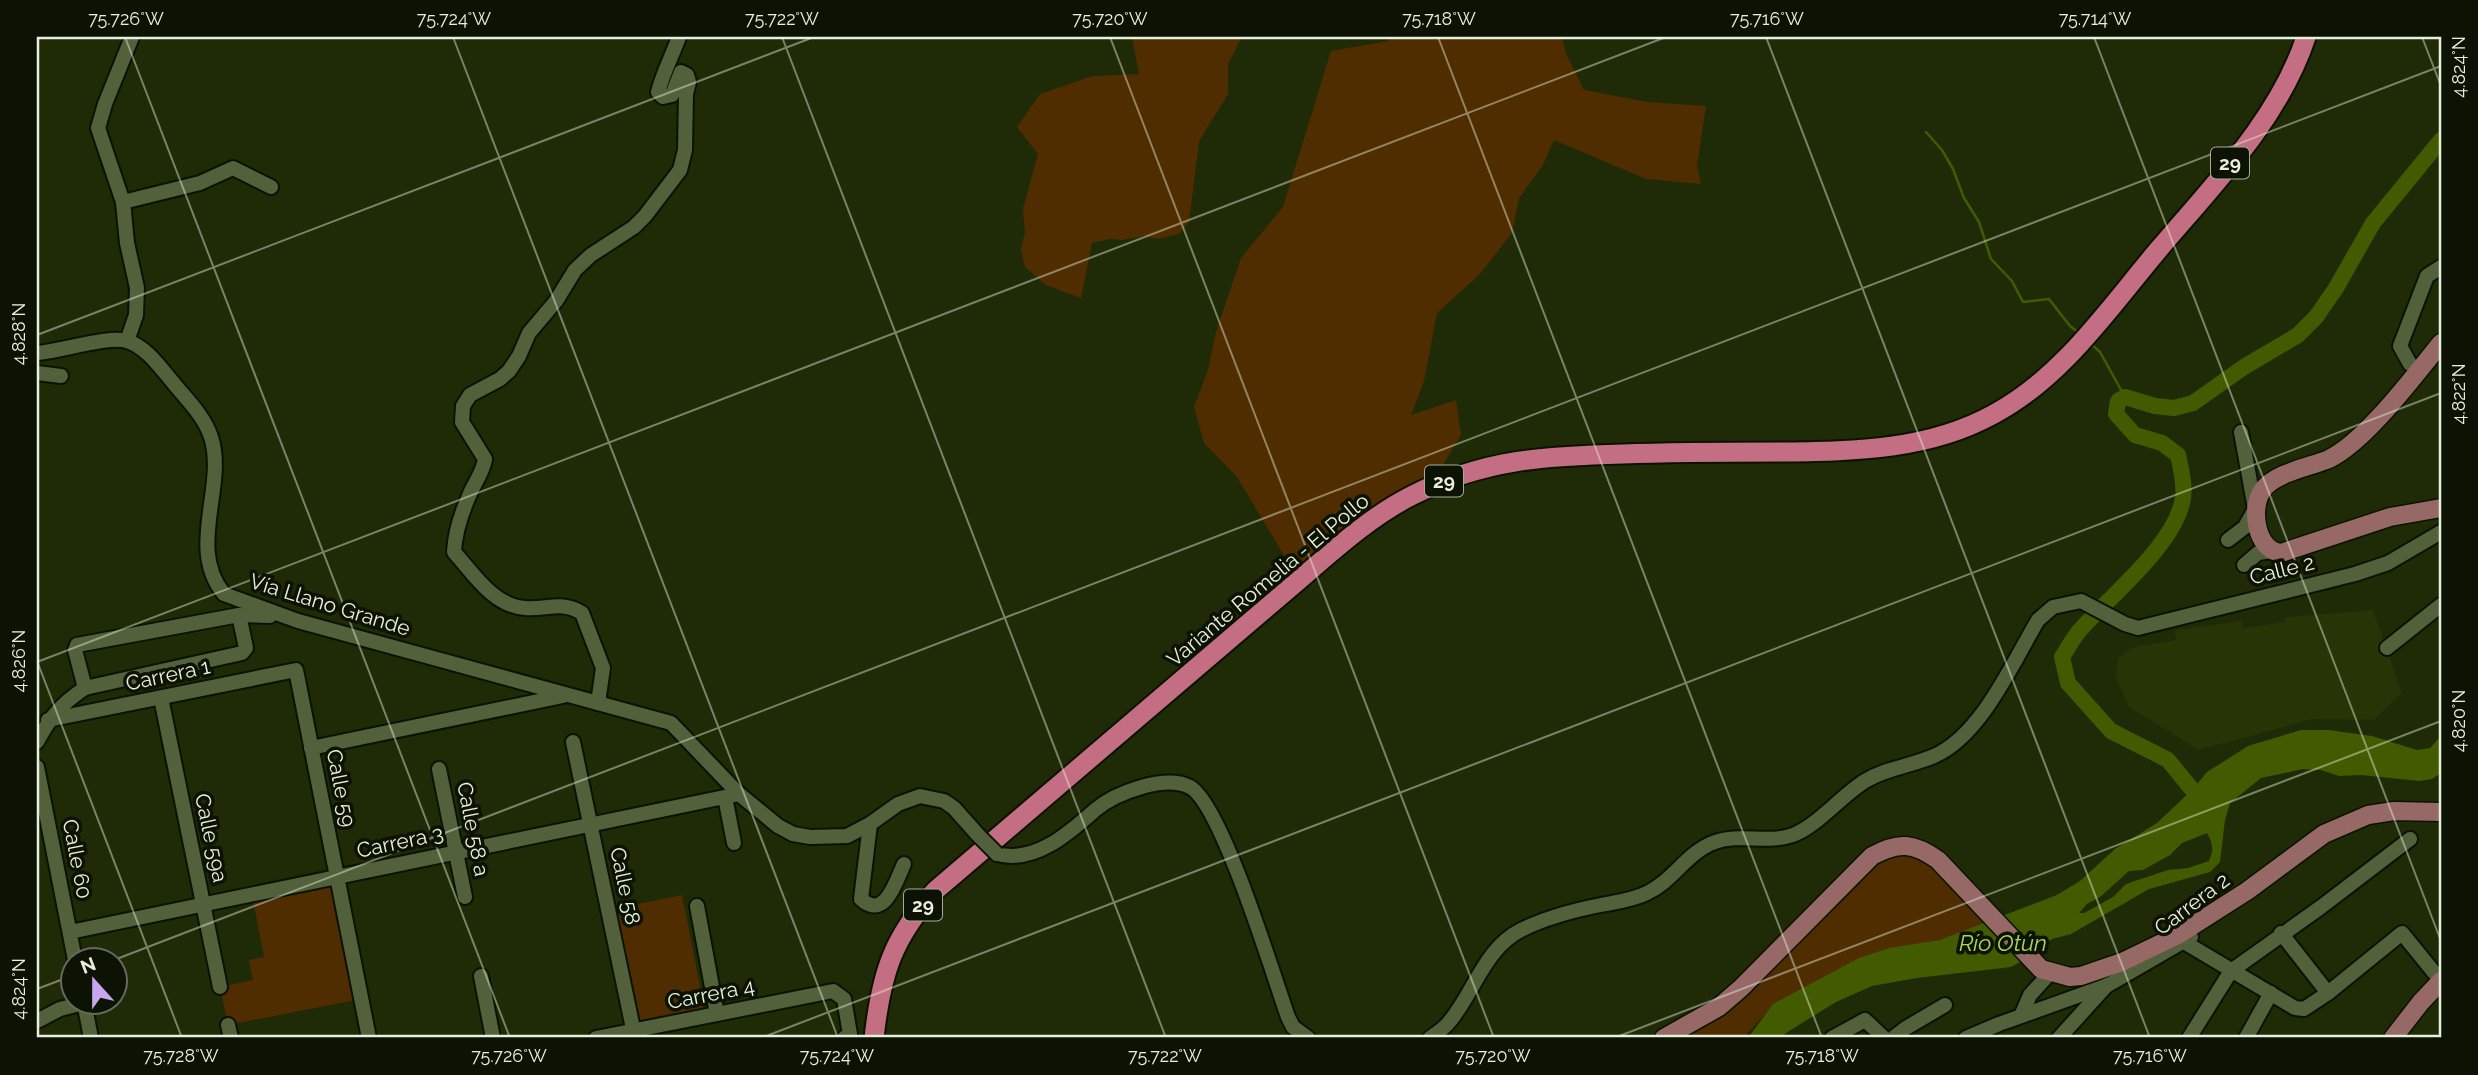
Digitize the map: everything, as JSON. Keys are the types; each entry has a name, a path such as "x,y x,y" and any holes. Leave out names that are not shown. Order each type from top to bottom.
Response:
{"highway":[{"name":"Variante Romelia - El Pollo","path":"874,1038 882,982 892,953 917,911 936,890 1350,537 1387,510 1413,495 1474,470 1539,457 1824,452 1905,445 1962,430 2017,401 2045,379 2077,346 2256,131 2284,86 2306,37"}],"main road":[{"path":"2441,343 2353,444 2331,458 2267,484 2255,509 2259,530 2271,551 2287,552 2390,517 2441,508"},
{"name":"Carrera 2","path":"2247,891 2325,834 2368,815 2394,811 2440,813"},
{"path":"1664,1038 1727,1001 1872,856 1890,848 1921,848 1938,860 2046,971 2081,976 2122,962 2178,935 2247,891"},
{"path":"2393,1038 2441,981"}],"street":[{"path":"37,353 120,341 136,315 137,288 127,243 123,202 98,128 132,37"},
{"path":"598,703 603,668 582,613 567,605 524,608 504,602 488,590 454,552 455,532 469,496 484,469 485,459 462,422 463,405 470,395 509,371 529,333 556,301 575,270 591,255 634,227 680,170 685,150 686,94 689,82 687,75 681,72 672,95 663,97 658,92 679,37"},
{"path":"123,202 200,183 233,168 271,187"},
{"path":"2419,370 2410,364 2400,346 2427,276 2441,267"},
{"name":"Vía Llano Grande","path":"120,341 153,359 205,422 212,439 214,460 208,568 223,594 298,621 670,723 732,795 793,834 810,837 847,836 910,798 931,797 954,808 997,854 1012,857 1050,844 1068,834 1111,800 1156,783 1166,782 1190,788 1202,797 1225,839 1287,1017 1293,1027 1308,1038"},
{"path":"37,373 61,376"},
{"path":"2228,540 2245,527 2255,509 2241,432"},
{"name":"Calle 2","path":"1430,1038 1443,1029 1454,1016 1485,965 1506,940 1520,930 1575,911 1648,893 1667,880 1697,852 1714,842 1731,839 1772,840 1799,832 1868,779 1890,769 1934,756 1952,746 1967,734 1980,718 2038,620 2053,607 2081,601 2125,625 2138,628 2388,564 2441,532"},
{"path":"2244,565 2258,554 2271,551"},
{"path":"2386,648 2441,604"},
{"path":"37,742 48,720 63,703 85,688 242,653 246,649 239,615"},
{"path":"85,688 75,650 78,645 239,615 266,615 298,621"},
{"name":"Carrera 1","path":"48,720 296,670"},
{"name":"Calle 59","path":"296,670 369,1038"},
{"path":"312,748 568,695"},
{"name":"Calle 59a","path":"161,698 220,987"},
{"name":"Calle 58","path":"573,742 634,1034"},
{"name":"Calle 60","path":"37,767 72,946"},
{"name":"Calle 58 a","path":"439,769 465,897"},
{"path":"732,795 734,843"},
{"name":"Carrera 3","path":"70,932 732,795"},
{"path":"870,824 861,899 864,903 878,905 886,902 904,864"},
{"path":"2189,1038 2231,971 2410,839"},
{"name":"Carrera 2","path":"1966,1038 2108,985 2184,942 2247,891"},
{"path":"697,906 717,1014"},
{"path":"2281,933 2328,993"},
{"path":"2184,942 2295,1008 2304,1009 2328,993 2402,933 2441,981"},
{"path":"2021,1016 2030,995 2046,971"},
{"path":"481,976 493,1038"},
{"path":"2059,1038 2108,985"},
{"name":"Carrera 4","path":"596,1038 634,1034 717,1014 834,991 844,999 850,1034 844,1038"},
{"path":"2246,1038 2271,993"},
{"path":"1894,1038 1945,1005"},
{"path":"37,1021 60,1009"},
{"path":"87,1016 91,1038"},
{"path":"1832,1038 1865,1020 1884,1038"}],"shaded area":[{"path":"1132,37 1242,37 1228,64 1228,94 1199,141 1189,222 1179,234 1158,239 1144,236 1092,243 1081,298 1046,285 1025,267 1021,249 1025,233 1023,209 1038,154 1017,127 1040,94 1093,76 1139,74"},
{"path":"1390,37 1562,37 1566,54 1584,90 1648,102 1706,106 1697,166 1701,184 1646,179 1554,140 1543,165 1519,198 1512,233 1480,274 1437,313 1424,381 1411,415 1456,400 1461,435 1429,488 1299,580 1237,477 1204,443 1194,407 1208,370 1216,332 1241,258 1283,207 1331,51 1388,41"},
{"path":"2373,610 2402,693 2374,720 2313,719 2199,750 2129,707 2115,676 2118,658 2133,647 2176,640 2175,630 2241,621 2244,628 2285,622 2285,617"},
{"path":"1883,850 1925,857 1996,938 1766,1013 1743,1038 1664,1038 1719,1007"},
{"path":"337,877 361,999 228,1025 220,987 253,980 249,960 264,957 252,894"},
{"path":"682,895 706,1016 633,1031 608,910"}],"water":[{"name":"Río Otún","path":"2301,730 2328,730 2372,736 2417,750 2430,748 2441,736 2441,773 2432,779 2419,781 2361,775 2339,776 2321,770 2303,769 2261,778 2230,803 2220,862 2210,872 2149,889 2071,934 2052,939 2011,967 1872,986 1836,1002 1778,1038 1748,1038 1773,1004 1859,958 1889,948 1940,940 2057,895 2080,881 2115,849 2157,823 2207,772 2248,746","holes":["2207,833 2212,844 2209,861 2188,868 2168,870 2126,884 2113,897 2084,913 2079,913 2129,871 2143,870 2170,855 2182,843"]}],"waterway":[{"path":"1926,132 1942,150 1953,169 1964,198 1979,222 1991,259 2012,281 2023,302 2049,299 2070,326 2079,333"},
{"path":"2203,803 2168,760 2111,731 2068,683 2062,657 2080,630 2155,551 2178,515 2183,498 2178,455 2162,443 2135,435 2116,414 2118,401 2125,397 2155,406 2174,408 2193,403 2244,367 2298,335 2316,317 2336,288 2373,223 2441,140"},
{"path":"2092,345 2100,352 2125,397"}]}
